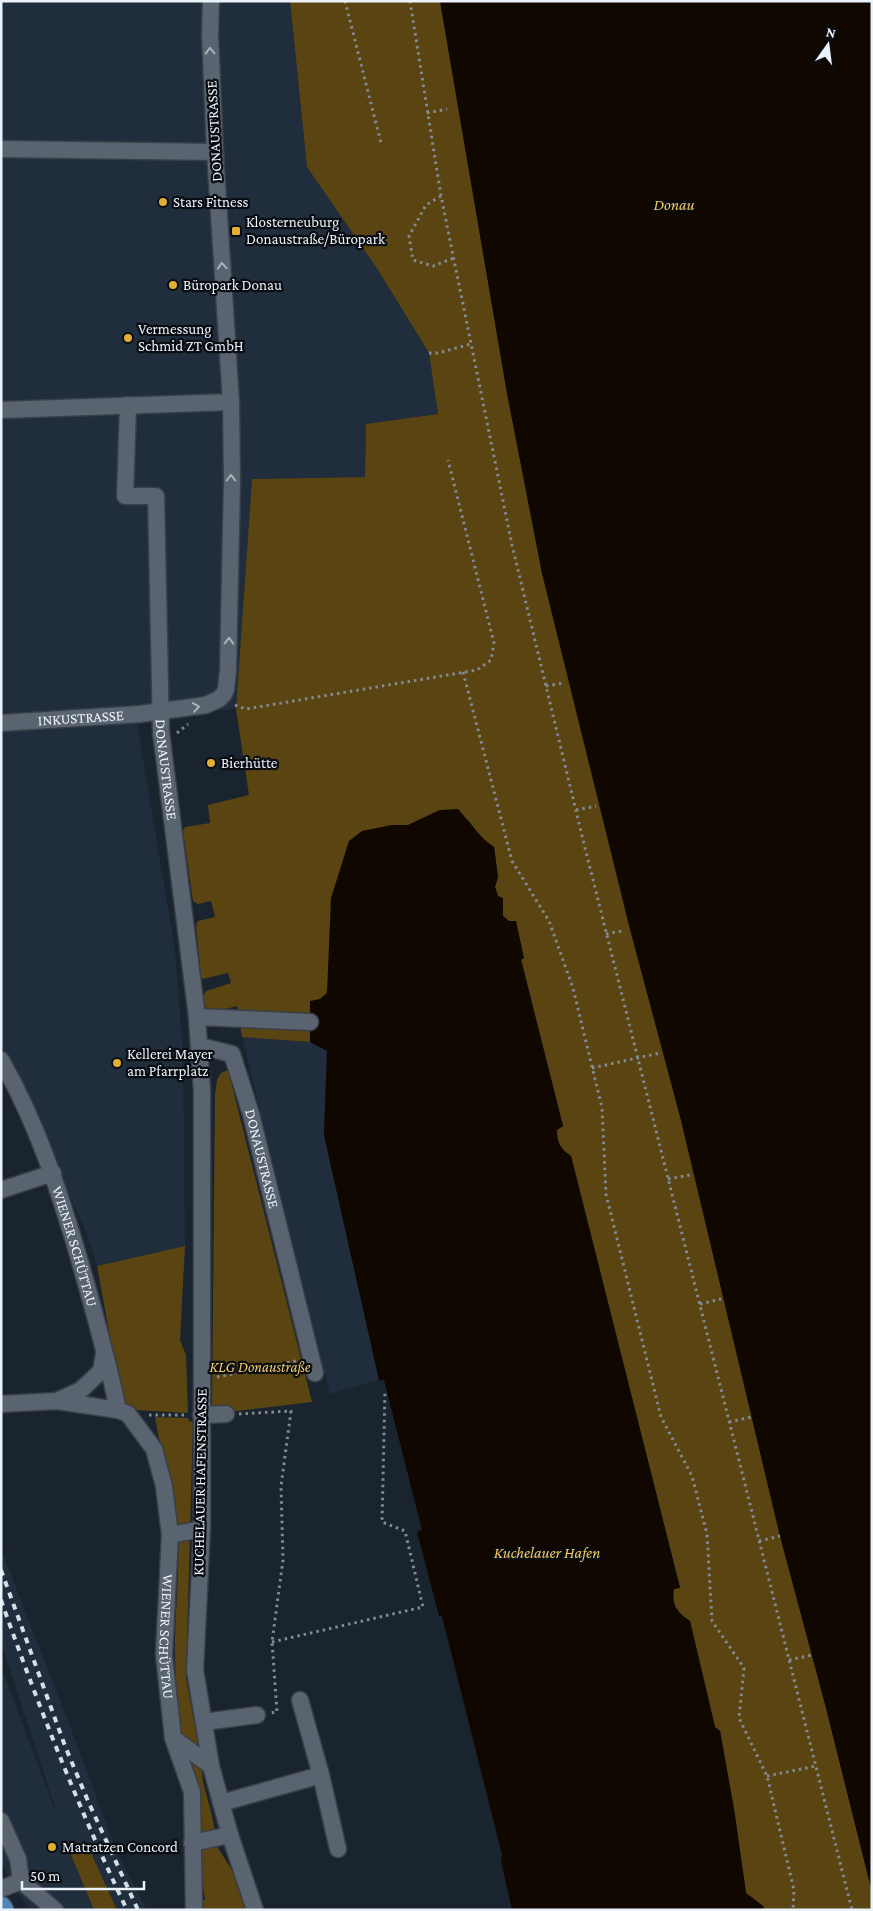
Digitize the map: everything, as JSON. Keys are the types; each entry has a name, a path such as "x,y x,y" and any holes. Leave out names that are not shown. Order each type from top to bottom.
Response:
{"street":[{"name":"DONAUSTRASSE","path":"211,1 210,34 214,152 231,402 232,481 228,671 226,689 220,699 206,705 160,712 164,763 200,1046 232,1054 251,1114 315,1373"},
{"path":"1,149 214,152"},
{"path":"1,410 231,402"},
{"path":"128,405 124,496 156,496 160,712"},
{"name":"INKUSTRASSE","path":"1,723 160,712"},
{"path":"197,1017 310,1022"},
{"name":"KUCHELAUER HAFENSTRASSE","path":"200,1046 202,1091 202,1529 195,1670 212,1766 221,1803 255,1910"},
{"name":"WIENER SCHÜTTAU","path":"1,1060 30,1118 53,1173 66,1211 123,1412 154,1450 164,1486 170,1535 164,1655 173,1738 192,1792 194,1910"},
{"name":"WIENER SCHÜTTAU","path":"1,1190 53,1173"},
{"name":"WIENER SCHÜTTAU","path":"57,1401 80,1390 101,1371 105,1349"},
{"name":"WIENER SCHÜTTAU","path":"1,1404 57,1401 123,1412"},
{"path":"201,1415 226,1414"},
{"path":"170,1535 202,1529"},
{"path":"300,1700 338,1848"},
{"path":"204,1722 257,1715"},
{"path":"173,1738 212,1766"},
{"path":"221,1803 320,1775"},
{"path":"1,1821 18,1859 21,1881 55,1910"},
{"path":"192,1843 230,1834"},
{"path":"1,1889 21,1881"}],"path":[{"path":"346,1 381,143"},
{"path":"410,1 441,196 512,545 606,934 852,1910"},
{"path":"427,113 447,109"},
{"path":"441,196 426,205 409,236 413,260 432,266 454,258"},
{"path":"430,353 438,353 471,344"},
{"path":"220,699 246,708 477,670 491,660 494,643 448,460"},
{"path":"463,672 512,861 549,921 573,988 602,1108 608,1204 661,1417 692,1476 708,1534 712,1621 744,1668 739,1718 767,1776 794,1890 793,1910"},
{"path":"546,686 564,683"},
{"path":"576,810 596,806"},
{"path":"606,934 622,931"},
{"path":"592,1068 660,1053"},
{"path":"668,1179 690,1175"},
{"path":"700,1304 722,1299"},
{"path":"216,1377 290,1363"},
{"path":"272,1642 423,1607 405,1531 382,1522 385,1390"},
{"path":"226,1414 291,1411 281,1486 283,1560 272,1642 277,1712 257,1715"},
{"path":"123,1412 201,1415"},
{"path":"729,1422 751,1417"},
{"path":"759,1541 780,1536"},
{"path":"789,1660 812,1655"},
{"path":"767,1776 816,1766"}],"shaded area":[{"path":"1,1 290,1 307,167 378,270 429,353 438,414 366,424 365,477 252,479 236,709 136,718 175,951 183,1052 185,1246 97,1266 86,1232 1,1045"},
{"path":"242,1037 310,1042 327,1051 324,1135 379,1380 330,1394"},
{"path":"1,1549 117,1853 147,1910 117,1910 85,1842 67,1844 94,1910 30,1910 1,1863 1,1667 61,1826 1,1642"}],"green space":[{"path":"290,1 440,1 507,393 542,573 630,929 681,1120 780,1536 825,1704 872,1892 872,1910 764,1910 763,1906 746,1893 720,1731 715,1727 690,1621 678,1611 674,1604 674,1589 680,1587 571,1156 564,1151 558,1138 557,1130 563,1126 521,959 515,921 509,921 503,916 503,899 498,896 495,887 498,877 494,847 482,839 469,821 440,810 408,825 392,825 329,979 327,993 320,999 310,1002 310,1042 242,1037 237,1006 217,1011 206,1009 202,998 206,991 231,983 228,973 203,979 201,977 196,925 198,921 215,917 211,901 198,904 193,901 183,831 185,827 210,823 208,805 249,795 236,709 252,479 365,477 366,424 438,414 429,353 378,270 307,167"},
{"name":"KLG Donaustraße","path":"228,1070 312,1402 212,1414 215,1095 217,1080 221,1073"},
{"path":"185,1246 180,1340 186,1355 188,1413 135,1410 122,1401 97,1266"},
{"path":"155,1417 188,1418 189,1421 193,1422 186,1678 200,1752 203,1782 218,1848 233,1872 246,1910 190,1910 190,1902 205,1900 182,1749 176,1688 175,1641 178,1535 172,1493"},
{"path":"86,1842 117,1910 94,1910 66,1843"}],"water":[{"name":"Donau","path":"440,1 872,1 872,1892 825,1704 780,1536 681,1120 630,929 542,573 507,393"},
{"name":"Kuchelauer Hafen","path":"458,809 479,834 494,847 498,877 495,887 498,896 503,898 503,916 509,921 516,921 524,958 521,960 563,1126 557,1130 558,1138 564,1151 571,1156 680,1588 674,1589 674,1604 678,1611 690,1621 715,1727 720,1731 746,1893 763,1906 764,1910 512,1910 501,1861 502,1855 442,1616 439,1616 417,1532 422,1530 384,1380 379,1380 324,1135 327,1051 310,1042 310,1001 320,999 327,993 331,898 349,841 362,831 392,825 408,825 440,810"}],"railway":[{"path":"1,1570 65,1746 138,1910"},
{"path":"1,1600 60,1756 92,1834 127,1910"}],"place":[{"name":"Stars Fitness","path":"163,202"},
{"name":"Klosterneuburg Donaustraße/Büropark","path":"236,231"},
{"name":"Büropark Donau","path":"173,285"},
{"name":"Vermessung Schmid ZT GmbH","path":"128,338"},
{"name":"Bierhütte","path":"211,763"},
{"name":"Kellerei Mayer am Pfarrplatz","path":"117,1063"},
{"name":"Matratzen Concord","path":"52,1847"}]}
